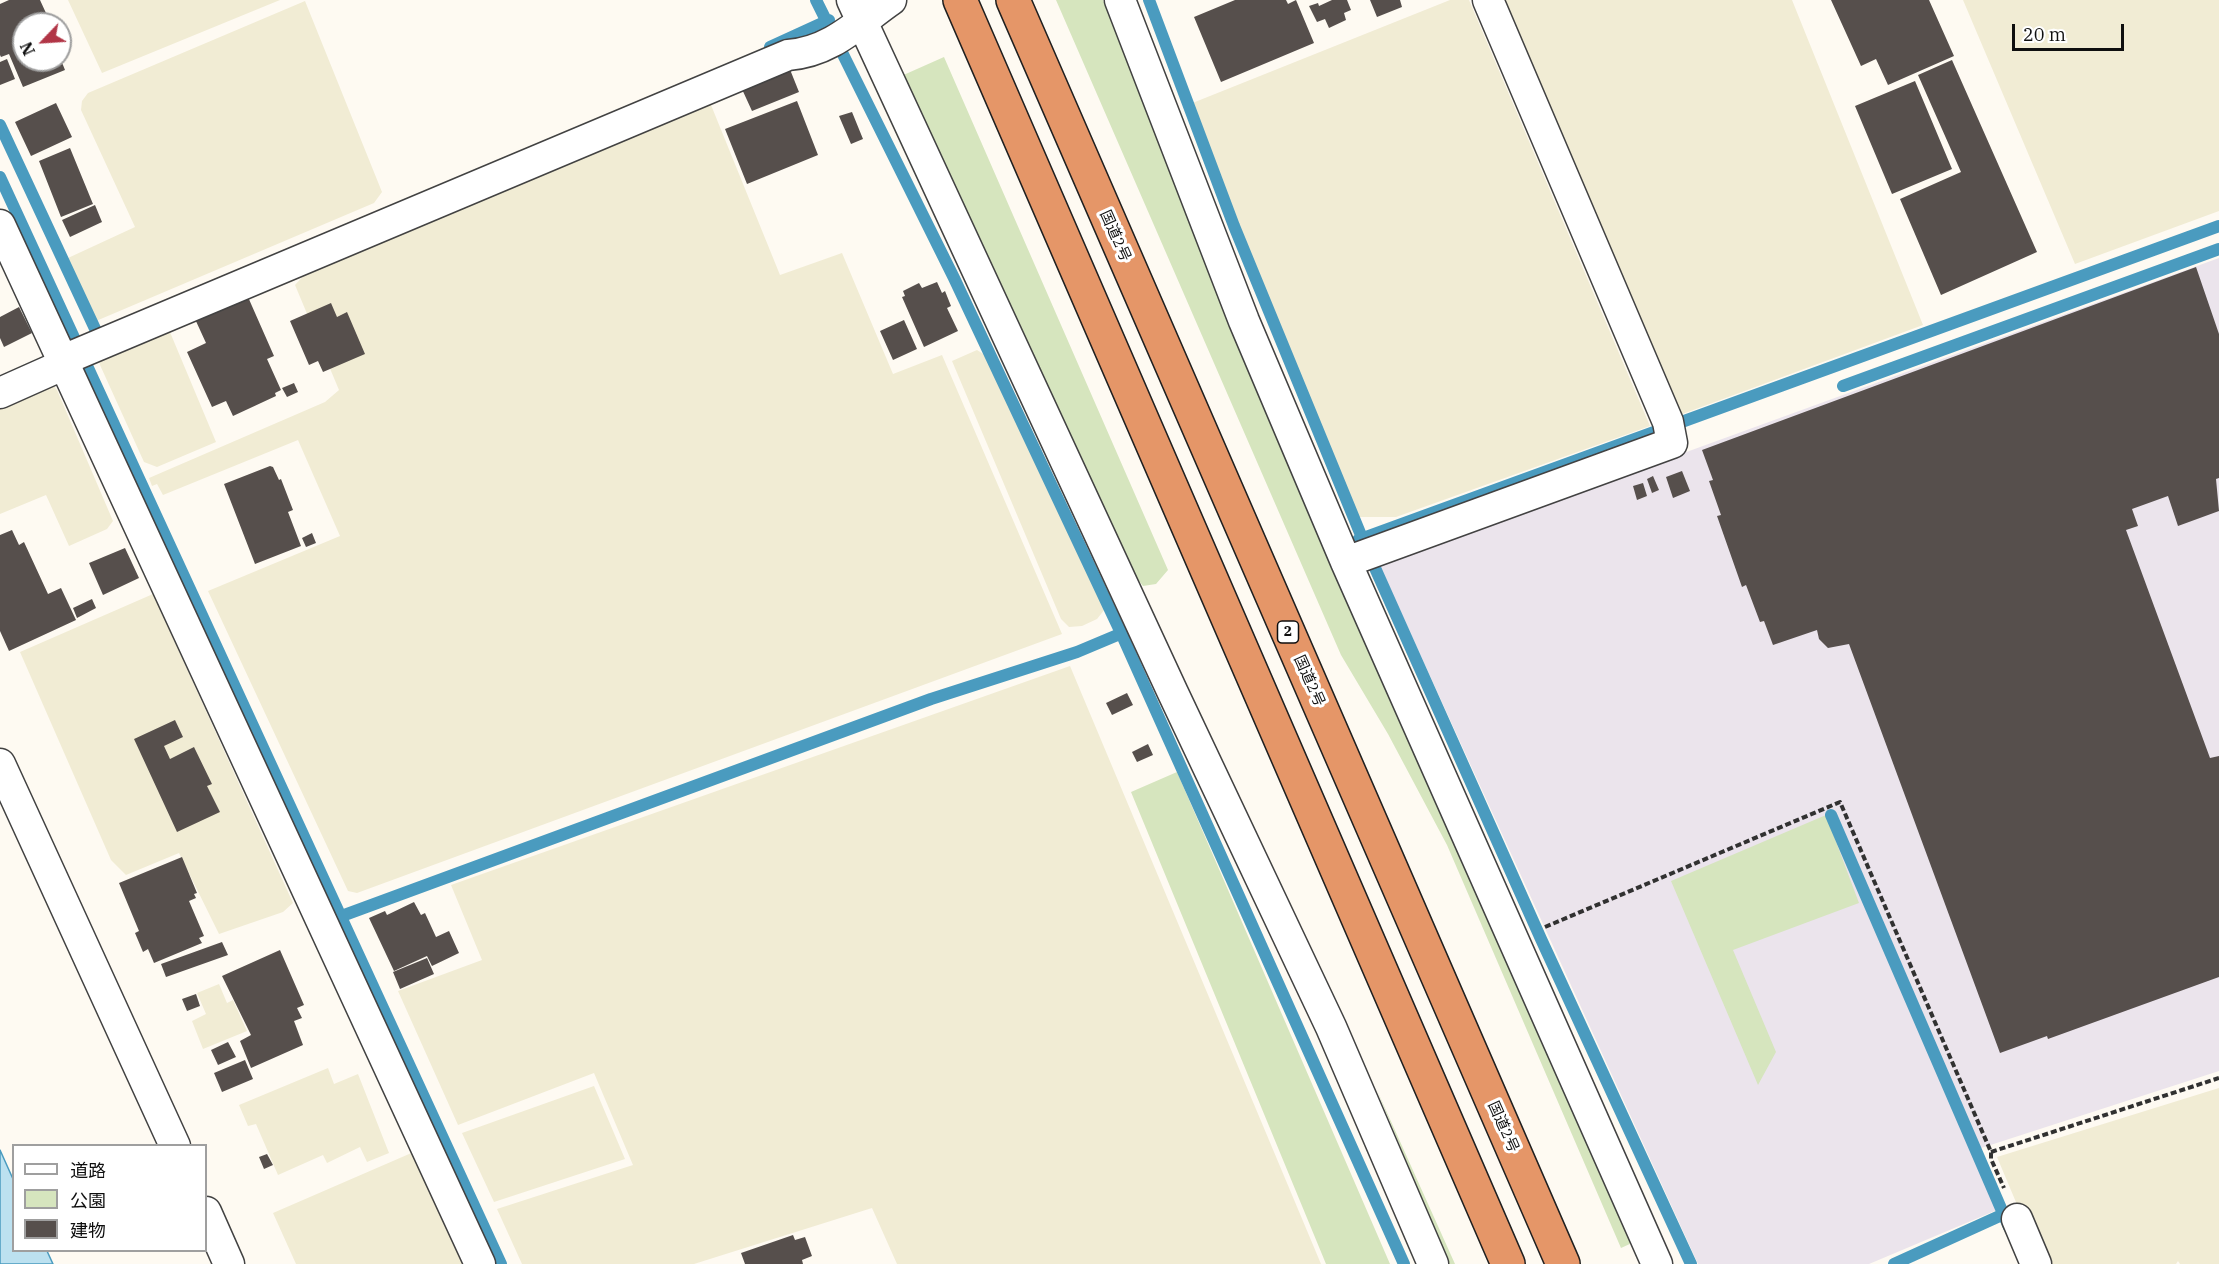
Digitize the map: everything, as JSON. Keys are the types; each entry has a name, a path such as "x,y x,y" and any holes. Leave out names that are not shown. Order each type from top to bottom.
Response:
{"highway":[{"path":"960,0 1508,1264"},
{"name":"国道2号","path":"1012,0 1563,1264"}],"street":[{"path":"0,393 69,358 777,60 806,54 846,26 891,0"},
{"path":"1120,0 1244,321 1346,562 1657,1264"},
{"path":"1346,562 1672,443 1670,427 1488,0"},
{"path":"846,26 1173,693 1331,1027 1433,1264"},
{"path":"0,225 69,358 480,1264"},
{"path":"0,764 174,1144"},
{"path":"207,1214 230,1264"},
{"path":"2017,1219 2037,1264"}],"path":[{"path":"1541,928 1840,802 1991,1152 1991,1159 2017,1219"},
{"path":"1991,1152 2219,1078"}],"shaded area":[{"path":"68,0 280,0 102,73"},
{"path":"1450,0 1469,0 1650,426 1396,517 1357,517 1190,104"},
{"path":"1501,0 1792,0 1923,325 1677,416"},
{"path":"1963,0 2219,0 2219,211 2075,264"},
{"path":"305,1 382,192 374,203 96,321 68,258 135,227 81,110 82,101 88,93"},
{"path":"701,100 711,105 780,275 842,253 893,374 942,355 1062,634 357,893 348,891 208,591 340,536 298,440 163,495 157,484 152,486 149,478 325,402 339,390 295,285 307,272"},
{"path":"2219,258 2219,1071 1972,1151 1997,1210 1869,1264 1698,1264 1379,564"},
{"path":"167,325 216,442 157,467 144,462 100,365 99,358"},
{"path":"977,350 988,357 1105,609 1097,619 1082,626 1069,627 1061,619 952,361"},
{"path":"51,382 57,390 113,521 107,529 69,546 46,495 0,514 0,404"},
{"path":"153,594 293,903 283,912 219,934 179,853 126,875 111,860 20,652"},
{"path":"1070,666 1321,1264 897,1264 872,1208 694,1264 522,1264 497,1209 633,1165 594,1073 458,1125 398,991 482,960 451,885"},
{"path":"219,984 227,1003 233,1000 247,1031 203,1049 192,1021 206,1014 197,993"},
{"path":"328,1068 334,1084 358,1074 389,1153 367,1162 360,1147 327,1163 323,1155 278,1175 256,1124 248,1126 239,1105"},
{"path":"594,1086 625,1159 494,1202 462,1133"},
{"path":"2219,1088 2219,1264 2180,1264 2178,1261 2176,1264 2042,1264 1997,1157"},
{"path":"416,1151 466,1264 296,1264 273,1213"}],"green space":[{"path":"1056,0 1103,0 1189,209 1632,1243 1621,1248 1447,845 1388,734 1341,655"},
{"path":"944,57 1168,570 1156,584 1143,586 1136,577 899,77"},
{"path":"1177,772 1390,1264 1326,1264 1131,792"},
{"path":"1826,815 1859,903 1733,950 1776,1052 1758,1085 1671,881"},
{"path":"1376,1088 1455,1264 1449,1264"}],"water":[{"path":"0,1150 12,1177 12,1252 47,1252 53,1264 0,1264"}],"building":[{"path":"9,0 40,0 46,12 12,12 12,61 9,54 1,57 0,55 0,4"},
{"path":"1235,0 1286,0 1288,4 1296,0 1314,43 1221,82 1194,17"},
{"path":"1332,0 1347,0 1351,10 1344,13 1346,20 1329,28 1325,19 1317,22 1309,6 1318,3 1319,6"},
{"path":"1370,0 1400,0 1402,7 1377,17"},
{"path":"1831,0 1929,0 1954,56 1888,85 1876,59 1861,66"},
{"path":"7,59 15,79 0,85 0,62"},
{"path":"1952,60 2037,252 1941,295 1900,199 1961,172 1918,75"},
{"path":"789,67 799,92 752,111 741,87"},
{"path":"17,72 60,72 23,87"},
{"path":"1915,81 1952,169 1892,194 1855,106"},
{"path":"797,101 818,155 747,184 725,129"},
{"path":"56,103 72,137 31,156 15,122"},
{"path":"852,112 863,139 851,144 839,116"},
{"path":"70,148 93,204 61,217 39,161"},
{"path":"95,205 102,222 70,237 62,220"},
{"path":"2196,267 2219,334 2219,478 2216,479 2219,511 2178,526 2168,496 2132,509 2138,526 2126,530 2210,758 2219,756 2219,977 2048,1039 2047,1036 2000,1053 1849,644 1828,648 1819,639 1817,630 1773,645 1764,621 1760,622 1746,585 1742,587 1717,516 1721,515 1709,481 1713,480 1702,450"},
{"path":"937,282 942,293 945,291 951,306 947,308 958,331 924,347 902,297 905,296 903,291 919,283 922,288"},
{"path":"248,297 274,356 267,359 281,390 275,393 276,396 233,416 226,401 212,407 187,352 206,343 195,319"},
{"path":"331,303 337,317 347,312 365,354 323,372 318,361 309,365 290,321"},
{"path":"19,307 32,333 4,347 0,338 0,317"},
{"path":"904,320 917,349 893,360 880,331"},
{"path":"294,383 298,392 287,397 282,388"},
{"path":"270,466 273,467 279,480 281,479 293,510 288,512 301,546 255,564 224,484"},
{"path":"1682,471 1690,491 1673,498 1666,477"},
{"path":"1653,476 1659,490 1652,493 1647,479"},
{"path":"1643,483 1647,496 1637,500 1633,486"},
{"path":"12,530 19,545 24,542 48,594 61,588 76,620 9,651 0,631 0,535"},
{"path":"312,533 316,543 306,547 302,538"},
{"path":"125,548 139,578 103,595 89,563"},
{"path":"92,599 96,608 77,618 73,608"},
{"path":"1127,693 1133,705 1112,715 1106,703"},
{"path":"175,720 183,737 164,746 170,759 194,747 212,784 207,786 220,812 177,832 134,739"},
{"path":"1148,744 1153,755 1137,762 1132,752"},
{"path":"182,857 197,893 194,894 196,898 189,901 204,936 199,938 202,943 154,963 148,949 143,952 135,933 139,931 119,883"},
{"path":"414,902 421,915 425,913 436,937 449,931 459,953 432,966 427,956 394,971 369,918 385,911 387,915"},
{"path":"222,942 228,955 166,977 161,964"},
{"path":"280,950 304,1005 297,1008 302,1018 294,1021 303,1045 251,1068 240,1041 251,1035 222,976"},
{"path":"427,958 434,974 400,989 393,972"},
{"path":"196,994 200,1006 187,1011 182,999"},
{"path":"228,1042 236,1057 218,1065 211,1050"},
{"path":"245,1060 253,1079 222,1092 214,1073"},
{"path":"267,1154 273,1165 264,1169 259,1157"},
{"path":"793,1235 795,1240 805,1237 812,1256 802,1260 803,1264 745,1264 741,1253"}],"waterway":[{"path":"816,0 954,278 1121,633 1404,1264"},
{"path":"1149,0 1234,226 1365,545"},
{"path":"770,47 829,20"},
{"path":"0,125 97,333"},
{"path":"0,177 501,1264"},
{"path":"1358,540 2219,226"},
{"path":"1843,386 2219,249"},
{"path":"1375,568 1541,939 1691,1264"},
{"path":"339,917 931,699 1077,652 1127,631"},
{"path":"1831,815 2009,1227"},
{"path":"1894,1264 2004,1214"}]}
